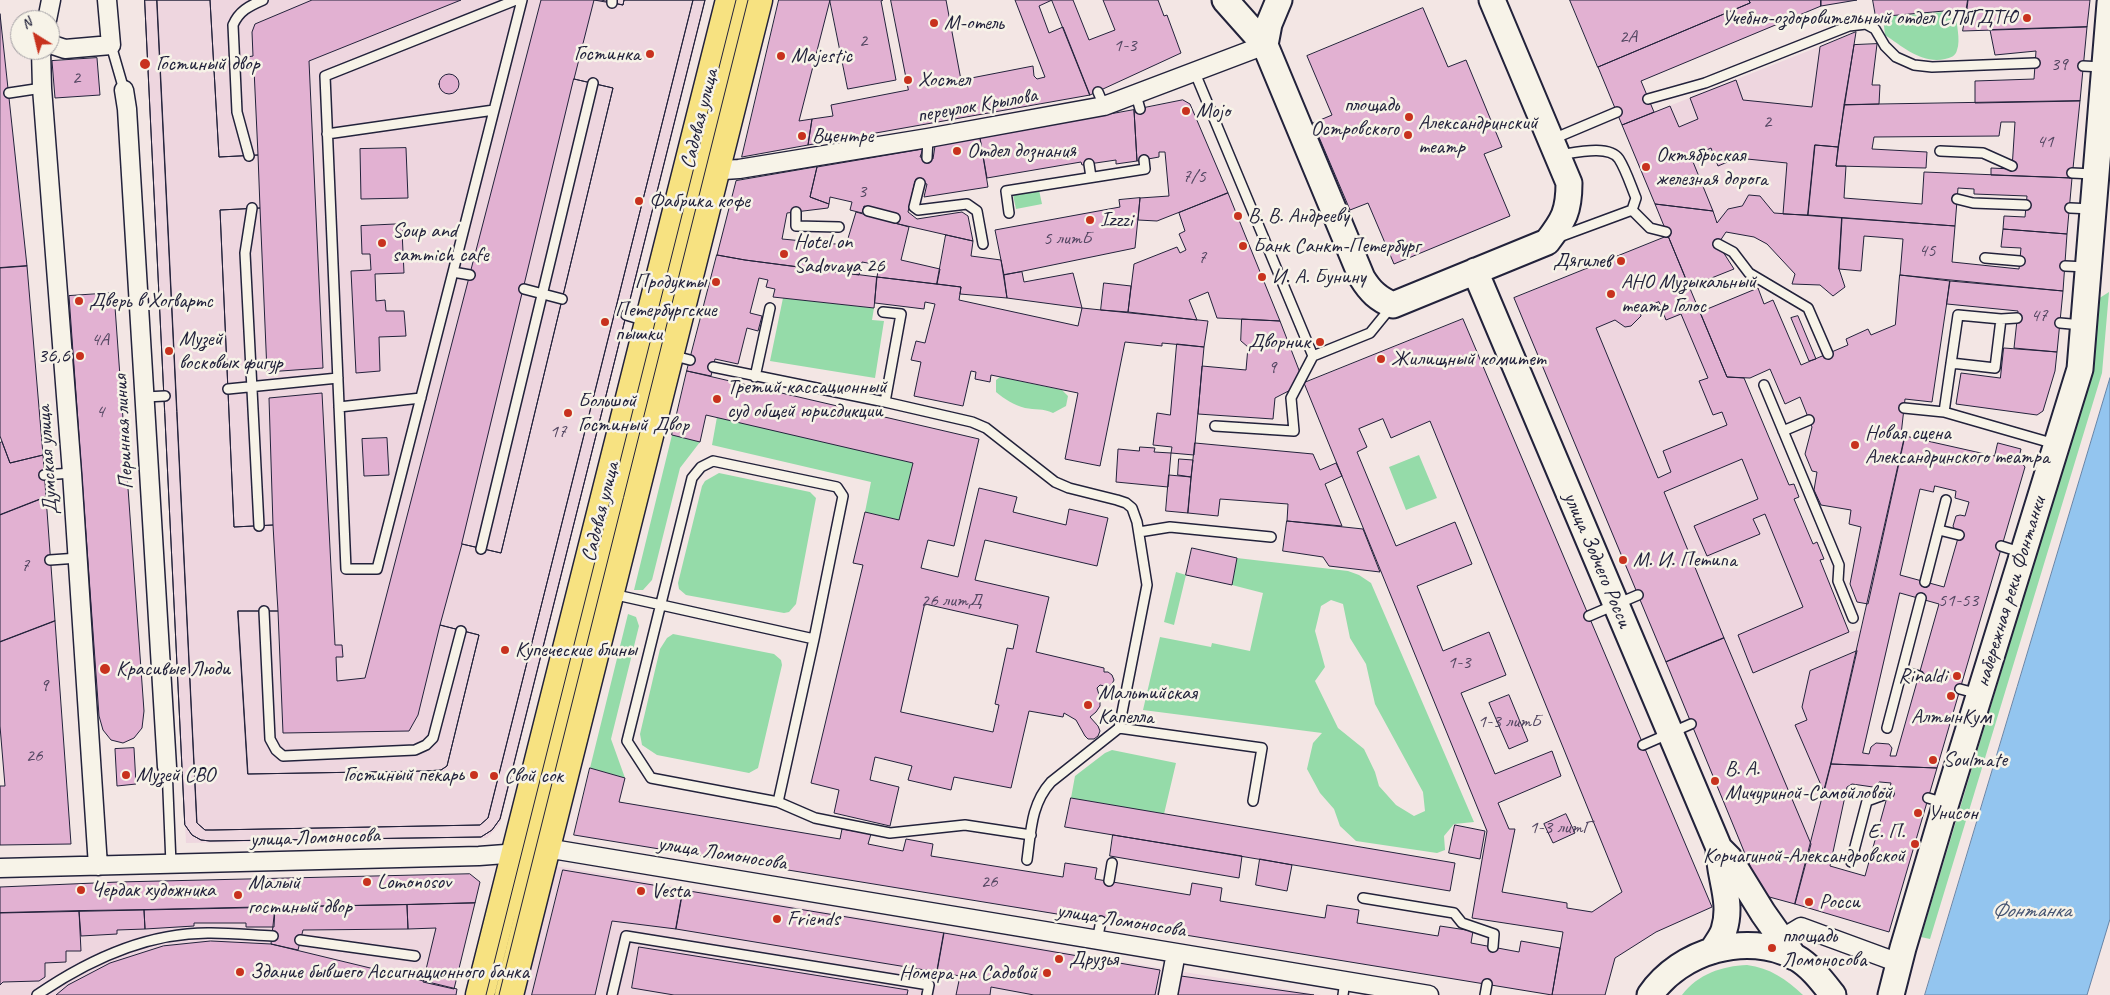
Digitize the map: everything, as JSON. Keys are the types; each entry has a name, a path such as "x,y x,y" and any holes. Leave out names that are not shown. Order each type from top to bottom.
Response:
{"main road":[{"name":"Садовая улица","path":"663,353 638,318 689,164 730,0"},
{"name":"Садовая улица","path":"480,995 516,853 596,590 715,170 758,0"},
{"name":"Садовая улица","path":"509,995 545,851 596,590"}],"street":[{"name":"Перинная линия","path":"107,0 111,45"},
{"path":"1225,0 1264,45 1362,278 1369,290 1380,300 1393,305 1547,242 1562,223 1568,201 1568,183 1492,0"},
{"path":"1264,45 1269,24 1279,0"},
{"name":"набережная реки Фонтанки","path":"1891,995 1937,801 2012,550 2057,444 2080,369 2072,324 2084,174 2094,66 2110,3"},
{"path":"60,47 65,49 111,45"},
{"name":"переулок Крылова","path":"689,164 715,170 796,164 928,138 1081,116 1101,99 1138,102 1195,73 1264,45"},
{"name":"Думская улица","path":"41,60 78,558 98,866"},
{"name":"Перинная линия","path":"124,90 127,109 167,767"},
{"name":"улица Зодчего Росси","path":"1474,272 1627,600 1680,728 1719,848 1719,862 1727,895 1724,931 1712,951"},
{"name":"улица Зодчего Росси","path":"1719,848 1729,858 1788,948"},
{"name":"улица Ломоносова","path":"0,868 516,853 558,850 1176,953 1344,988 1429,995"},
{"path":"1788,948 1801,927 1899,963"},
{"path":"1650,995 1657,985 1676,969 1712,951 1739,945 1788,948 1822,980 1833,995"},
{"path":"1168,995 1176,953"}],"lane":[{"path":"249,156 237,112 232,25 237,14 249,6 264,0"},
{"path":"516,0 325,76 346,569 377,569 522,0"},
{"path":"1648,99 1706,83 1849,26 1866,24 1875,29 1885,46 1896,57 1914,64 1932,67 2035,63"},
{"name":"Перинная линия","path":"111,45 124,90"},
{"path":"1195,73 1313,356"},
{"path":"481,548 593,83"},
{"path":"9,93 42,88"},
{"path":"328,134 494,110"},
{"path":"1554,148 1617,112"},
{"path":"927,158 928,138"},
{"path":"1554,148 1611,152 1618,158 1636,198 1632,210"},
{"path":"1940,151 1983,153 2012,166"},
{"path":"1009,213 1006,191 1145,169 1144,160"},
{"path":"1089,164 1091,177"},
{"path":"920,182 914,207 915,213 967,204 977,212 983,244"},
{"path":"1957,199 1973,203 2026,205"},
{"path":"252,208 245,253 259,526"},
{"path":"1632,210 1650,228 1666,232"},
{"path":"1547,242 1632,210"},
{"path":"868,211 895,218"},
{"path":"796,212 796,226 839,227"},
{"path":"1718,244 1733,252 1749,272 1808,308 1828,354"},
{"path":"1986,258 2020,261"},
{"path":"453,272 470,275"},
{"path":"524,289 562,299"},
{"path":"1215,426 1294,431 1291,398 1313,356 1370,332 1393,305"},
{"path":"755,376 770,308"},
{"path":"883,312 901,314 885,402"},
{"path":"1944,412 1958,315 2001,319 2017,318"},
{"path":"1951,363 1995,368 2001,319"},
{"path":"713,367 972,422 986,428 1055,482 1069,488 1126,503 1135,515 1147,585 1119,728 1051,782 1042,792 1036,804 1027,860"},
{"path":"228,389 338,378"},
{"path":"1764,385 1839,565 1838,581 1853,618"},
{"path":"145,396 165,396"},
{"path":"339,407 421,398"},
{"path":"1904,408 1944,412 2057,444"},
{"path":"1783,431 1809,420"},
{"path":"778,802 842,501 840,491 832,486 713,461 701,467 695,473 627,741 651,778 778,802 815,818 890,833 965,826 1031,835"},
{"path":"44,475 72,473"},
{"path":"1925,582 1946,500"},
{"path":"1138,532 1170,527 1271,537"},
{"path":"1939,530 1959,535"},
{"path":"50,560 78,558"},
{"path":"596,590 660,606 814,639"},
{"path":"1887,728 1921,598"},
{"path":"1589,616 1627,600"},
{"path":"264,611 270,739 276,750 284,756 415,750 426,745 433,738 462,631"},
{"path":"1902,671 1918,676"},
{"path":"1119,728 1262,748 1253,801"},
{"path":"1643,745 1680,728"},
{"name":"Перинная линия","path":"167,767 171,864"},
{"path":"1851,862 1867,801 1889,793"},
{"path":"1109,881 1112,863"},
{"path":"1362,898 1454,913 1462,923 1494,934 1493,947"},
{"path":"1097,940 1101,921"},
{"path":"37,995 62,978 104,955 161,938 210,933 273,936"},
{"path":"612,995 626,936 929,985 927,995"},
{"path":"300,940 415,956"},
{"path":"1485,995 1487,984"}],"shaded area":[{"name":"Большой Гостиный Двор","path":"144,0 706,0 500,824 487,838 186,843"},
{"path":"1570,0 1821,0 1821,6 1641,81 1654,112 1856,32 1838,147 1815,145 1808,215 1842,218 1839,269 1845,287 1833,296 1820,285 1792,284 1795,273 1767,244 1754,237 1726,232 1718,244 1734,269 1689,287 1727,377 1744,378 1789,485 1794,484 1799,497 1794,499 1813,544 1824,558 1820,561 1849,632 1862,630 1831,764 1795,904 1762,895 1514,298 1668,235"},
{"path":"555,866 1321,995 523,995"},
{"path":"475,903 454,988 457,989 456,995 0,995 0,913"}],"green space":[{"path":"1955,11 1958,46 1955,54 1949,58 1937,60 1921,57 1885,35 1883,17"},
{"path":"1039,190 1042,204 1016,209 1013,195"},
{"path":"2109,292 2102,373 1930,939 1921,937 2092,372 2098,299"},
{"path":"783,298 874,308 872,320 884,321 875,378 770,361"},
{"path":"1000,377 1062,390 1068,396 1066,406 1053,413 1017,405 996,392 996,380"},
{"path":"717,417 913,463 899,520 865,512 871,482 712,445"},
{"path":"672,435 700,442 680,468 652,580 643,590 634,590"},
{"path":"1419,455 1437,498 1406,510 1389,467"},
{"path":"719,473 810,492 816,498 796,604 789,612 784,613 686,595 679,589 678,583 702,486 705,481"},
{"path":"1237,558 1348,571 1359,575 1371,583 1474,822 1454,824 1444,836 1445,850 1437,853 1356,841 1340,826 1334,809 1320,793 1307,769 1313,743 1322,733 1143,710 1160,637 1211,647 1212,643 1250,651 1263,593 1232,585","holes":["1331,600 1343,604 1350,638 1366,664 1375,704 1423,792 1425,811 1414,816 1396,805 1379,786 1375,772 1364,749 1338,728 1315,681 1325,667 1315,631 1321,606"]},
{"path":"1176,572 1186,575 1174,625 1164,622"},
{"path":"628,614 636,617 639,626 611,739 625,778 590,768"},
{"path":"673,634 774,654 781,660 782,665 758,768 749,773 657,755 642,745 640,734 660,649 667,638"},
{"path":"1112,750 1176,763 1164,814 1071,798 1075,776 1105,753"},
{"path":"1747,965 1755,966 1777,975 1803,995 1682,995 1695,982 1711,972"}],"water":[{"name":"Фонтанка","path":"2110,378 2110,919 2087,995 1925,995"}],"building":[{"path":"145,0 157,0 197,823 205,830 213,830 480,825 488,818 693,0 705,0 500,819 492,830 481,837 210,841 201,840 192,835 185,825"},
{"name":"Большой Гостиный Двор","path":"145,0 210,0 219,157 258,155 254,69 247,69 247,57 253,56 252,32 255,24 312,0 461,0 309,61 323,368 267,372 260,208 220,210 234,527 273,525 269,398 322,393 335,645 342,645 343,657 336,657 337,681 365,678 541,0 601,0 623,5 624,0 705,0 500,819 492,830 481,837 210,841 201,840 192,835 185,825","holes":["574,79 613,88 501,553 462,544","238,611 278,611 283,733 409,731 418,715 440,625 479,635 447,766 441,770 425,771 248,774"]},
{"path":"157,0 210,0 219,157 258,155 260,208 220,210 234,527 273,525 278,611 238,611 248,774 425,771 441,770 447,766 479,635 440,625 462,544 501,553 613,88 574,79 594,0 623,5 624,0 693,0 488,818 480,825 205,830 197,823"},
{"path":"779,0 830,0 799,121 812,119 808,145 742,157"},
{"path":"830,0 883,0 881,1 896,80 848,89"},
{"path":"891,0 946,0 961,80 1033,66 1034,76 1037,79 1045,77 1015,0 1052,0 1039,6 1049,33 1063,27 1090,95 808,145 812,119 833,116 831,105 908,90"},
{"path":"1052,0 1073,0 1089,40 1115,30 1103,0 1158,0 1164,16 1167,15 1181,53 1090,95"},
{"path":"1570,0 1749,0 1750,3 1598,67"},
{"path":"1749,0 1821,0 1821,6 1641,81 1654,112 1622,125 1598,67 1750,3"},
{"path":"1821,0 1857,0 1821,6"},
{"path":"1873,0 1968,0 1967,9 1876,17"},
{"name":"Учебно-оздоровительный отдел СПбГДТЮ","path":"1968,0 2090,0 2087,27 1963,31"},
{"name":"Александринский театр","path":"1423,8 1448,67 1466,60 1502,147 1484,154 1510,216 1394,264 1368,203 1350,210 1313,123 1332,115 1307,56"},
{"path":"0,14 27,266 0,268"},
{"path":"2087,27 2080,101 1975,103 1975,81 2034,79 2036,51 1995,55 1990,30"},
{"path":"1856,32 1838,147 1815,145 1808,215 1783,214 1787,163 1737,158 1718,166 1711,148 1691,157 1713,211 1655,204 1622,125 1670,106 1679,127 1698,119 1690,98 1736,80 1743,100 1812,107 1820,47"},
{"path":"1877,44 1872,85 1880,85 1879,104 1844,105 1854,45"},
{"path":"97,58 100,95 55,98 52,61"},
{"path":"449,74 456,77 459,84 456,91 449,94 442,91 439,84 442,77"},
{"path":"1183,100 1190,104 1228,193 1157,221 1138,220 1140,198 1169,196 1165,152 1159,152 1159,157 1137,161 1134,110"},
{"path":"2080,101 2072,178 1991,175 1991,168 2012,169 2015,122 2001,122 1999,136 1874,137 1872,149 1927,152 1926,168 1836,166 1844,105"},
{"path":"1134,110 1137,161 1116,164 1116,160 1082,165 1081,162 987,178 980,138"},
{"path":"980,138 988,187 924,197 927,184 915,181 908,212 917,219 962,212 968,216 973,241 894,223 896,215 864,206 862,213 850,210 852,202 830,197 829,204 810,197 817,167 923,149 920,157 933,159 935,146"},
{"path":"1815,145 1838,147 1836,166 1846,166 1844,198 1922,204 1924,172 2072,178 2067,234 2003,229 2004,216 2025,217 2027,196 1974,194 1974,189 1958,188 1955,226 1808,215"},
{"path":"406,148 408,198 361,199 360,149"},
{"path":"817,167 810,197 829,204 828,208 787,213 782,239 846,245 856,212 909,227 901,260 940,269 937,284 877,277 879,265 862,262 859,275 717,255 736,181"},
{"path":"1228,193 1280,321 1217,318 1208,292 1189,300 1197,320 1128,312 1134,264 1177,247 1180,253 1186,250 1179,234 1185,231 1179,213"},
{"path":"1749,195 1760,196 1774,213 1842,218 1839,269 1845,287 1833,296 1820,285 1792,284 1795,274 1767,244 1754,237 1726,232 1718,244 1734,269 1689,287 1655,204 1713,211 1717,223 1728,209 1742,206"},
{"path":"1140,198 1135,248 1004,275 995,230 1120,207 1119,200"},
{"path":"1842,218 1955,226 1952,262 2019,269 2021,248 2001,247 2003,229 2067,234 2063,291 1900,275 1903,239 1864,236 1861,271 1839,269"},
{"path":"404,224 404,231 402,231 404,273 375,274 376,301 385,300 386,311 404,311 406,336 379,337 380,371 356,373 351,271 371,270 370,254 362,254 361,226"},
{"path":"946,235 973,241 971,256 1001,260 1007,298 960,294 961,287 937,284"},
{"path":"1668,236 1727,377 1744,378 1789,485 1794,484 1799,497 1794,499 1813,544 1817,542 1824,559 1820,560 1849,632 1753,673 1738,635 1803,607 1765,514 1753,519 1760,534 1707,556 1694,526 1758,499 1742,459 1664,492 1724,638 1666,662 1514,298","holes":["1659,302 1666,320 1681,314 1708,378 1699,381 1713,415 1722,412 1727,425 1663,451 1671,472 1658,478 1596,328 1615,320 1625,327 1631,326 1641,316 1640,310"]},
{"path":"717,255 877,277 874,308 773,297 775,289 766,287 768,280 759,278 750,313 762,316 758,331 747,328 738,364 715,359 711,376 687,371"},
{"path":"27,266 43,455 10,463 0,436 0,268"},
{"path":"1022,272 1024,282 1073,273 1082,308 1007,298 1004,275"},
{"name":"Новая сцена Александринского театра","path":"1900,275 1950,281 1932,402 1905,399 1901,435 1905,436 1868,604 1857,602 1850,584 1861,527 1849,524 1851,510 1821,505 1814,490 1817,472 1812,471 1805,454 1812,427 1800,397 1785,404 1770,369 1750,378 1727,377 1700,312 1758,288 1764,304 1773,300 1801,365 1848,345 1846,339 1868,329 1871,335 1895,325"},
{"path":"877,277 961,287 959,300 1078,326 1082,308 1208,321 1204,347 1162,343 1162,346 1125,342 1100,466 1065,459 1078,393 991,375 990,382 975,379 976,372 971,371 963,406 914,396 921,362 911,360 916,341 925,343 935,304 925,302 924,309 875,303"},
{"path":"1950,281 2063,291 2057,352 2014,348 2018,311 1947,304"},
{"path":"1104,283 1131,286 1128,312 1101,310"},
{"path":"114,293 144,711 142,728 134,738 123,743 111,740 103,730 99,716 69,296"},
{"path":"1798,316 1816,359 1809,361 1791,318"},
{"path":"1242,319 1280,321 1304,383 1275,398 1273,419 1198,414 1202,366 1246,370 1248,347 1241,341"},
{"path":"1463,319 1712,907 1656,932 1615,958 1605,995 1552,995 1563,932 1472,918 1487,831 1304,383","holes":["1383,419 1391,438 1430,421 1622,892 1592,912 1567,908 1567,903 1502,892 1515,829 1509,829 1498,803 1561,776 1552,751 1495,774 1461,693 1506,675 1489,632 1443,651 1417,586 1472,564 1455,522 1396,546 1357,452 1367,447 1359,429"]},
{"path":"1177,344 1204,347 1194,455 1171,453 1172,447 1153,445 1157,413 1170,415"},
{"path":"2004,348 2057,352 2055,371 2043,411 2037,415 1956,404 1961,373 2000,378"},
{"path":"687,371 979,439 954,546 928,540 921,568 958,577 979,488 1017,497 1013,512 1066,525 1069,509 1108,518 1097,566 985,540 975,580 1049,597 1036,652 1104,668 1104,672 1112,675 1114,680 1112,684 1108,687 1100,685 1097,688 1100,706 1090,717 1098,726 1100,731 1098,736 1094,739 1088,739 1076,720 1064,713 1063,717 1029,711 1011,788 954,777 951,790 908,780 912,766 875,757 870,780 899,787 890,826 834,813 839,790 811,783 863,565 853,563 865,512 899,520 913,463 706,415 700,442 672,435","holes":["925,604 1018,625 1013,649 1007,648 995,704 999,705 993,732 901,712"]},
{"path":"1905,436 2021,462 2025,467 1937,768 1831,764","holes":["1935,486 1956,491 1955,498 1969,502 1965,516 1956,516 1953,526 1955,530 1960,531 1944,587 1900,575 1920,489 1933,492","1900,593 1939,604 1896,756 1890,756 1892,748 1889,744 1876,743 1871,747 1869,754 1863,753"]},
{"path":"387,438 389,475 364,476 362,439"},
{"path":"2,442 10,463 43,455 46,497 0,515 0,443"},
{"path":"1195,443 1313,454 1320,470 1336,463 1342,476 1325,484 1342,526 1287,521 1288,504 1220,499 1218,516 1188,513"},
{"path":"1998,443 2021,449 2018,461 1995,456"},
{"path":"1140,447 1155,448 1154,452 1171,453 1168,487 1116,482 1118,449 1139,451"},
{"path":"1179,459 1193,460 1191,477 1178,475"},
{"path":"1169,475 1191,477 1188,513 1166,511"},
{"path":"46,497 55,621 0,642 0,515"},
{"path":"1287,521 1363,529 1380,572 1329,566 1323,557 1283,551"},
{"path":"1192,548 1237,558 1232,585 1186,575"},
{"path":"55,621 71,844 0,845 0,786 5,786 0,726 0,642"},
{"path":"1724,638 1811,844 1795,904 1762,895 1666,662"},
{"path":"1857,651 1824,792 1795,725 1807,720 1802,707 1810,671"},
{"path":"1509,695 1528,741 1509,749 1489,703"},
{"path":"134,748 136,784 117,786 115,749"},
{"path":"1831,764 1937,768 1889,932 1795,904","holes":["1880,782 1891,783 1865,876 1830,866 1847,787 1852,784 1873,787"]},
{"path":"590,768 625,778 619,802 840,839 842,829 871,834 868,844 903,851 906,839 933,844 931,856 1063,877 1065,863 1097,868 1095,879 1190,895 1192,883 1222,888 1220,901 1325,918 1327,905 1359,910 1357,923 1438,936 1440,926 1473,931 1471,943 1519,952 1521,941 1560,948 1552,995 574,835"},
{"path":"1071,798 1455,863 1450,891 1065,827"},
{"path":"1566,814 1575,833 1553,843 1544,824"},
{"path":"1455,825 1485,831 1480,859 1449,853"},
{"path":"1113,835 1242,856 1239,878 1110,856"},
{"path":"1260,859 1292,865 1287,891 1256,885"},
{"path":"563,870 683,890 676,929 612,921 595,995 532,995"},
{"name":"Малый гостиный двор","path":"470,874 480,882 475,903 0,913 0,887 119,882"},
{"path":"683,890 944,933 937,972 676,929"},
{"path":"475,903 454,989 423,982 436,928 408,929 407,905"},
{"path":"407,905 408,929 303,930 298,950 271,944 275,907"},
{"path":"275,907 274,927 246,927 246,923 194,923 194,926 145,929 144,910"},
{"path":"144,910 145,929 117,930 117,934 81,936 79,911"},
{"path":"79,911 81,951 66,951 66,962 45,963 45,977 39,981 3,982 0,985 0,913"},
{"path":"944,933 1160,970 1155,995 1034,995 991,987 990,995 956,995 960,976 937,972"},
{"name":"Здание бывшего Ассигнационного банка","path":"211,941 271,944 457,989 456,995 56,995 68,985 110,963 163,946"},
{"path":"639,947 908,990 907,995 674,995 632,988"},
{"path":"1181,976 1314,995 1178,995"}],"tram line":[{"path":"486,995 736,0"},
{"path":"499,995 748,0"}],"place":[{"name":"Учебно-оздоровительный отдел СПбГДТЮ","path":"2027,18"},
{"name":"М-отель","path":"934,23"},
{"name":"Гостинка","path":"650,54"},
{"name":"Majestic","path":"781,56"},
{"name":"Гостиный двор","path":"145,64"},
{"name":"Хостел","path":"908,80"},
{"name":"Mojo","path":"1186,111"},
{"name":"площадь Островского","path":"1409,117"},
{"name":"Александринский театр","path":"1408,135"},
{"name":"Вцентре","path":"802,136"},
{"name":"Отдел дознания","path":"957,151"},
{"name":"Октябрьская железная дорога","path":"1646,167"},
{"name":"Фабрика кофе","path":"639,201"},
{"name":"В. В. Андрееву","path":"1238,216"},
{"name":"Izzzi","path":"1090,220"},
{"name":"Soup and sammich cafe","path":"382,243"},
{"name":"Банк Санкт-Петербург","path":"1243,246"},
{"name":"Hotel on Sadovaya 26","path":"784,254"},
{"name":"Дягилев","path":"1621,261"},
{"name":"И. А. Бунину","path":"1262,277"},
{"name":"Продукты","path":"716,282"},
{"name":"АНО Музыкальный театр Голос","path":"1611,294"},
{"name":"Дверь в Хогвартс","path":"79,301"},
{"name":"Петербургские пышки","path":"605,322"},
{"name":"Дворник","path":"1320,342"},
{"name":"Музей восковых фигур","path":"169,351"},
{"name":"36,6","path":"80,356"},
{"name":"Жилищный комитет","path":"1381,359"},
{"name":"Третий кассационный суд общей юрисдикции","path":"717,399"},
{"name":"Большой Гостиный Двор","path":"568,413"},
{"name":"Новая сцена Александринского театра","path":"1855,445"},
{"name":"М. И. Петипа","path":"1623,560"},
{"name":"Купеческие блины","path":"505,650"},
{"name":"Красивые Люди","path":"105,669"},
{"name":"Rinaldi","path":"1957,676"},
{"name":"АлтынКум","path":"1951,696"},
{"name":"Мальтийская Капелла","path":"1088,705"},
{"name":"Soulmate","path":"1933,760"},
{"name":"Музей СВО","path":"126,775"},
{"name":"Гостиный пекарь","path":"474,775"},
{"name":"Свой сок","path":"494,776"},
{"name":"В. А. Мичуриной-Самойловой","path":"1715,781"},
{"name":"Унисон","path":"1918,813"},
{"name":"Е. П. Корчагиной-Александровской","path":"1915,844"},
{"name":"Lomonosov","path":"367,882"},
{"name":"Чердак художника","path":"81,890"},
{"name":"Vesta","path":"641,891"},
{"name":"Малый гостиный двор","path":"238,895"},
{"name":"Росси","path":"1809,902"},
{"name":"Friends","path":"777,919"},
{"name":"площадь Ломоносова","path":"1772,948"},
{"name":"Друзья","path":"1059,959"},
{"name":"Здание бывшего Ассигнационного банка","path":"240,972"},
{"name":"Номера на Садовой","path":"1047,973"}]}
